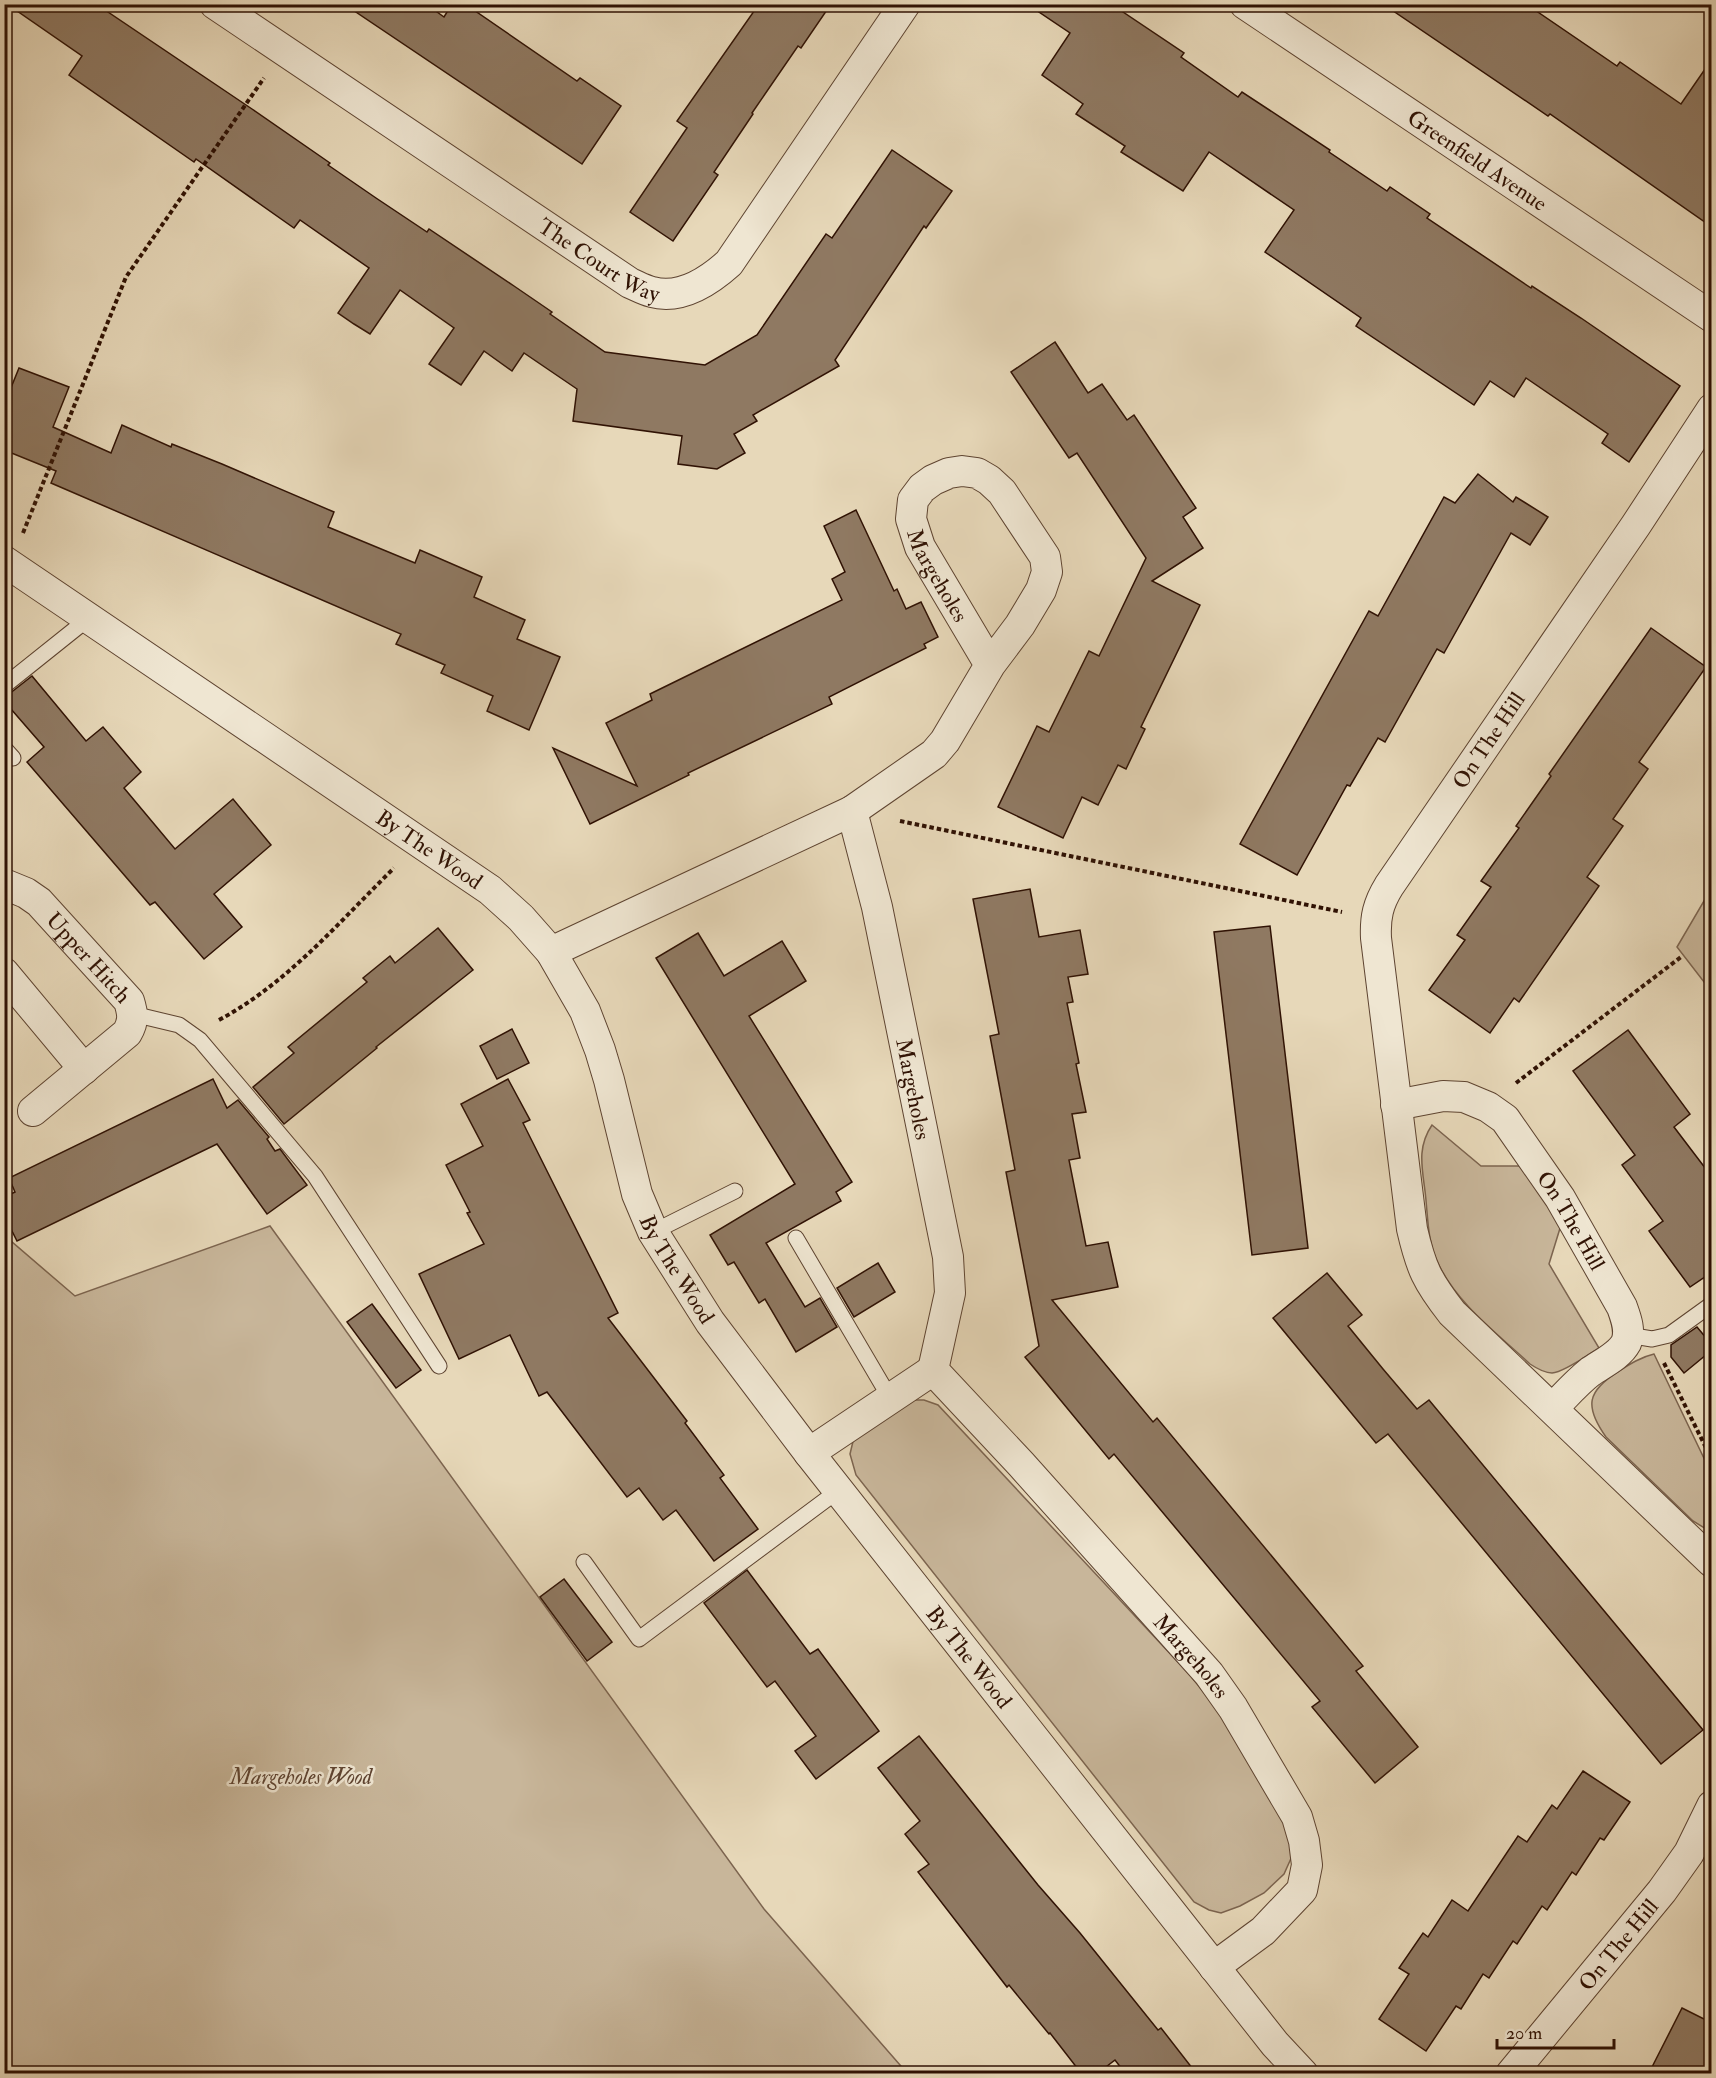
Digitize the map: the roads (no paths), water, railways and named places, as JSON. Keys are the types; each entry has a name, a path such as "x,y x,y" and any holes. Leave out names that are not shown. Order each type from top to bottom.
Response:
{"street":[{"name":"The Court Way","path":"215,4 630,283 653,292 675,293 713,278 729,263 905,4"},
{"name":"Greenfield Avenue","path":"1245,4 1712,317"},
{"name":"On The Hill","path":"1712,409 1389,886 1379,902 1376,919 1376,938 1412,1229 1420,1263 1432,1287 1452,1313 1712,1562"},
{"name":"Margeholes","path":"551,952 852,811 934,754 945,741 990,665 1020,625 1041,590 1047,572 1045,557 1002,492 977,473 962,471 949,473 921,488 913,500 911,519 920,547 990,665"},
{"name":"By The Wood","path":"7,563 490,891 521,918 551,952 585,1011 600,1050 637,1194 652,1232 710,1322 809,1453 1214,1967 1275,2044 1303,2073"},
{"name":"Margeholes","path":"852,811 877,907 948,1257 950,1293 933,1370 1021,1464 1209,1674 1233,1708 1296,1818 1304,1841 1307,1865 1302,1890 1263,1931 1214,1967"},
{"name":"Upper Hitch","path":"4,884 26,893 39,902 129,1001 133,1014 133,1024 127,1033 33,1111"},
{"path":"4,973 84,1069"},
{"name":"On The Hill","path":"1396,1105 1443,1096 1464,1097 1488,1107 1505,1119 1560,1198 1640,1337"},
{"path":"1552,1408 1589,1373 1625,1345 1640,1337"},
{"path":"809,1453 933,1370"},
{"name":"On The Hill","path":"1511,2073 1662,1891 1689,1853 1712,1806"}],"lane":[{"path":"4,686 89,618"},
{"path":"133,1014 179,1025 200,1040 315,1176 439,1366"},
{"path":"652,1232 735,1191"},
{"path":"796,1239 890,1398"},
{"path":"1640,1337 1669,1335 1712,1304"},
{"path":"584,1562 639,1639 839,1490"}],"park label":[{"name":"Margeholes Wood","path":"301,1776"}]}
